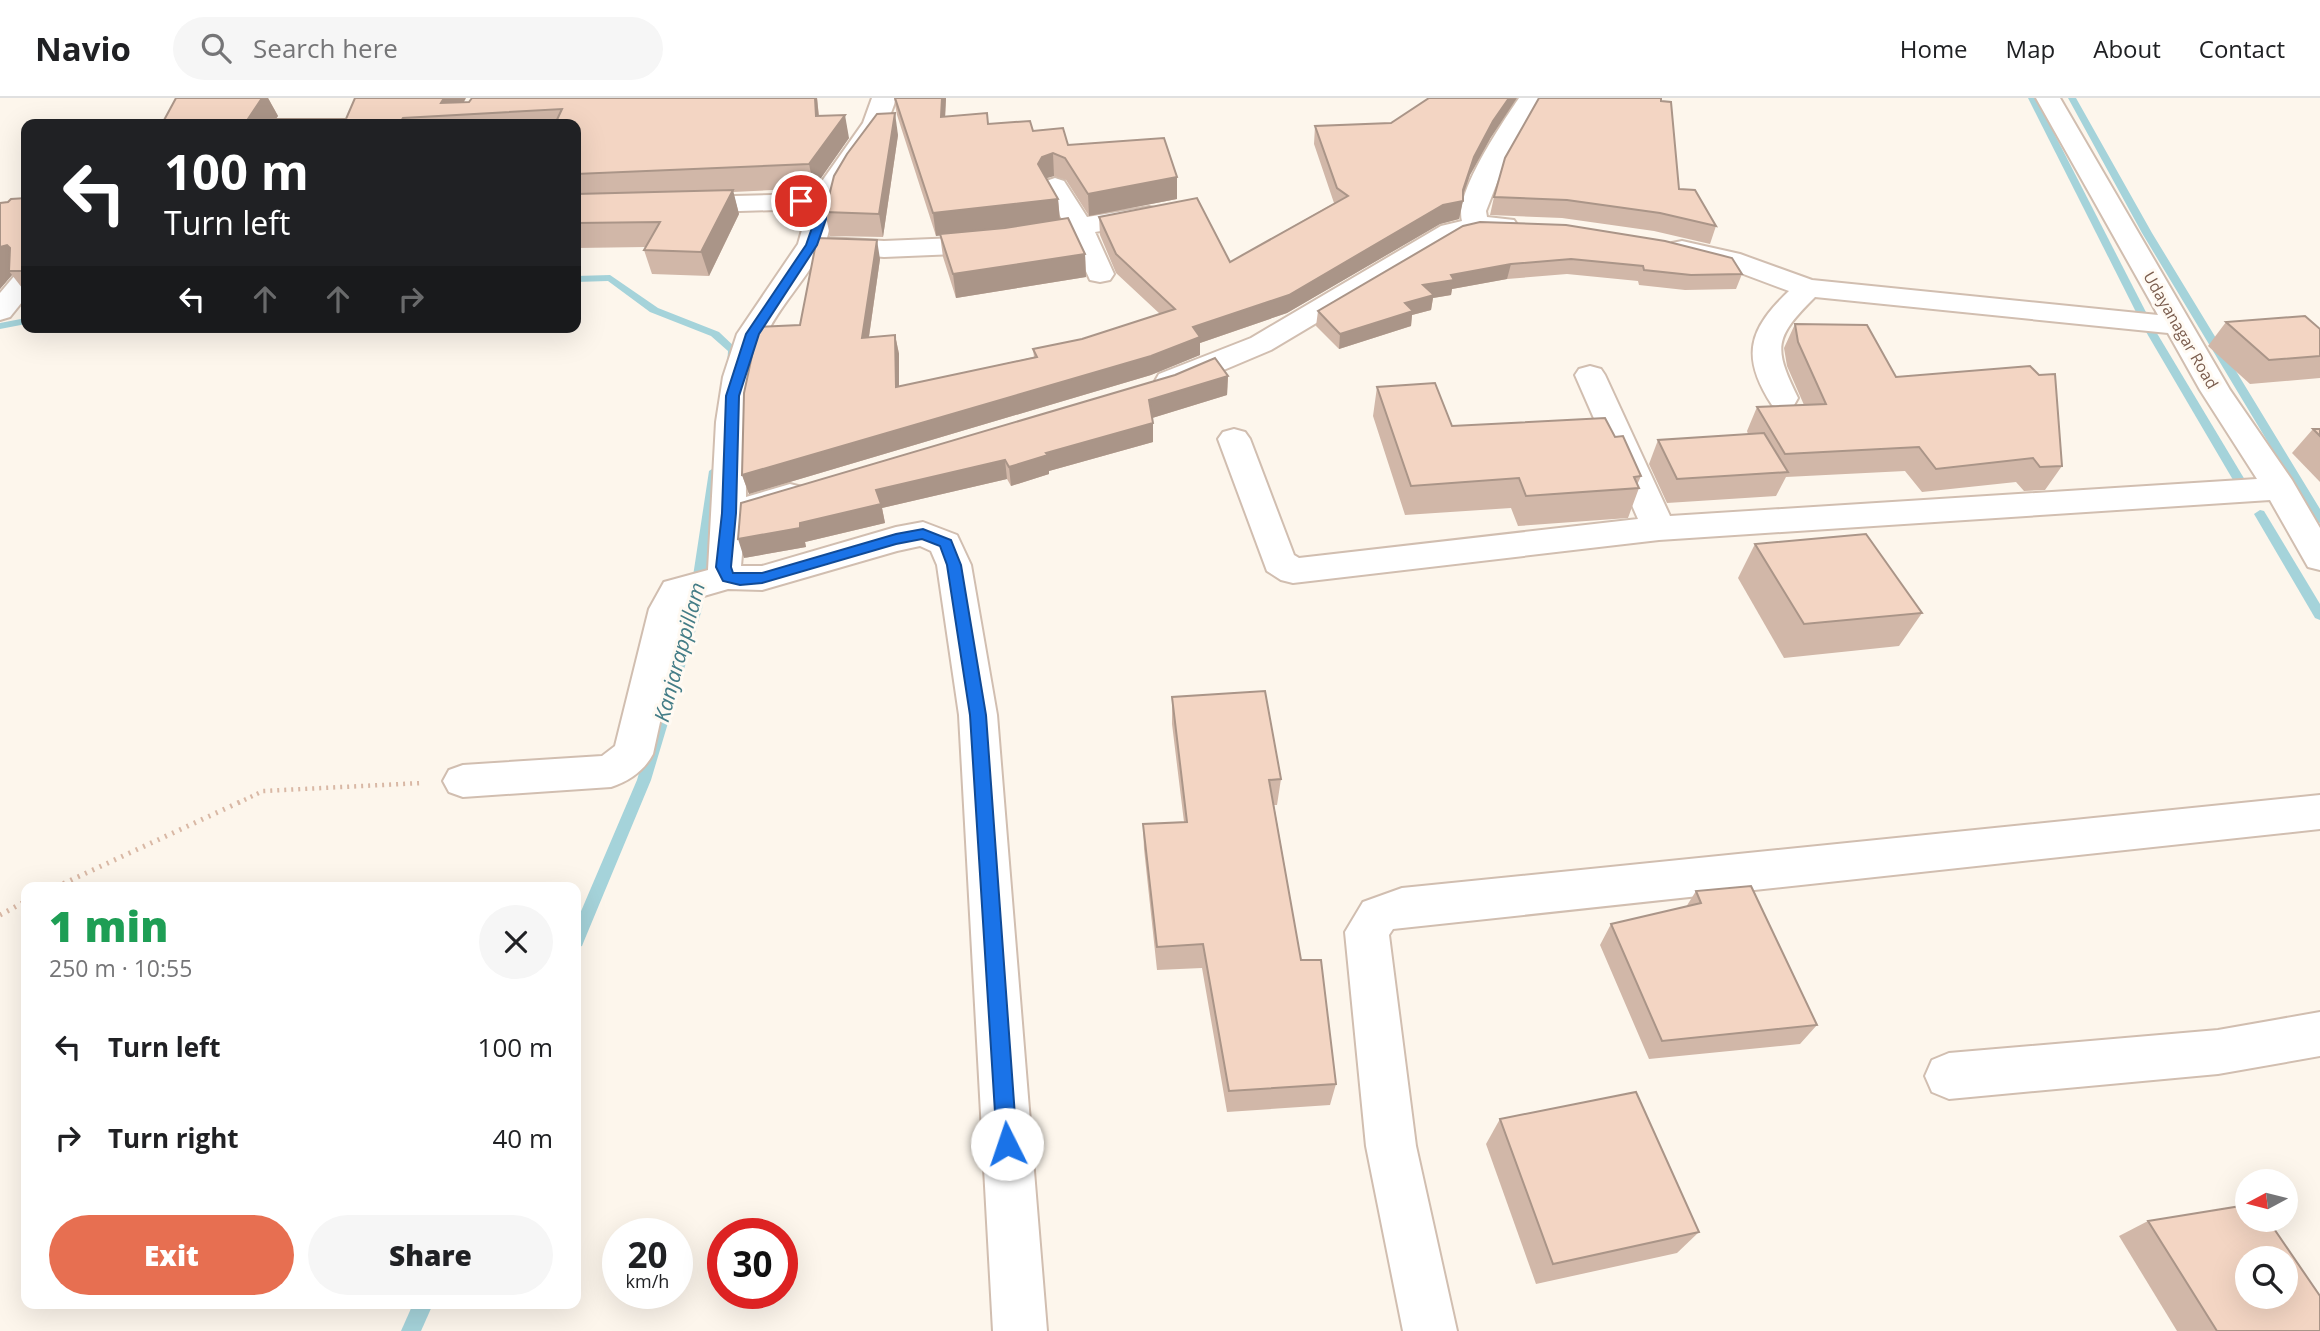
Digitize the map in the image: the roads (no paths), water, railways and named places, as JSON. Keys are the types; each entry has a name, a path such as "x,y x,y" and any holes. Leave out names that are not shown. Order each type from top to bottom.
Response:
{"street":[{"path":"463,781 611,771 633,754 667,609 706,583 724,567 729,513 732,396 752,334 811,245 821,219 822,201 862,141 883,106 884,98"},
{"path":"1476,225 1472,211 1475,204 1494,162 1531,98"},
{"name":"Udayanagar Road","path":"2048,98 2215,390 2280,488 2320,558"},
{"path":"1055,186 1080,228 1100,274"},
{"path":"581,208 822,201"},
{"path":"811,245 933,248 1080,228 1178,209"},
{"path":"1139,391 1261,344 1450,232 1476,225 1537,228"},
{"path":"1653,242 1730,260 1808,288 2179,326"},
{"path":"0,310 21,286"},
{"path":"1783,398 1766,359 1766,343 1787,309 1808,288"},
{"path":"1590,375 1659,528"},
{"path":"1234,439 1279,562 1293,571 1659,528 2280,488"},
{"path":"729,513 820,486"},
{"path":"706,583 762,578 896,539 923,534 946,543 954,565 978,715 1020,1331"},
{"path":"1430,1331 1391,1146 1367,932 1378,915 1402,907 2320,812"},
{"path":"1949,1076 2218,1052 2320,1034"}],"waterway":[{"path":"2032,98 2144,318"},
{"path":"2072,98 2147,233 2320,519"},
{"path":"581,279 610,278 654,310 715,334 733,350 731,365"},
{"path":"0,326 21,322"},
{"path":"2147,325 2242,485"},
{"name":"Kanjarappillam","path":"581,929 644,780 695,609 715,471"},
{"path":"2260,514 2320,615"},
{"name":"Kanjarappillam","path":"411,1331 421,1309"}]}
